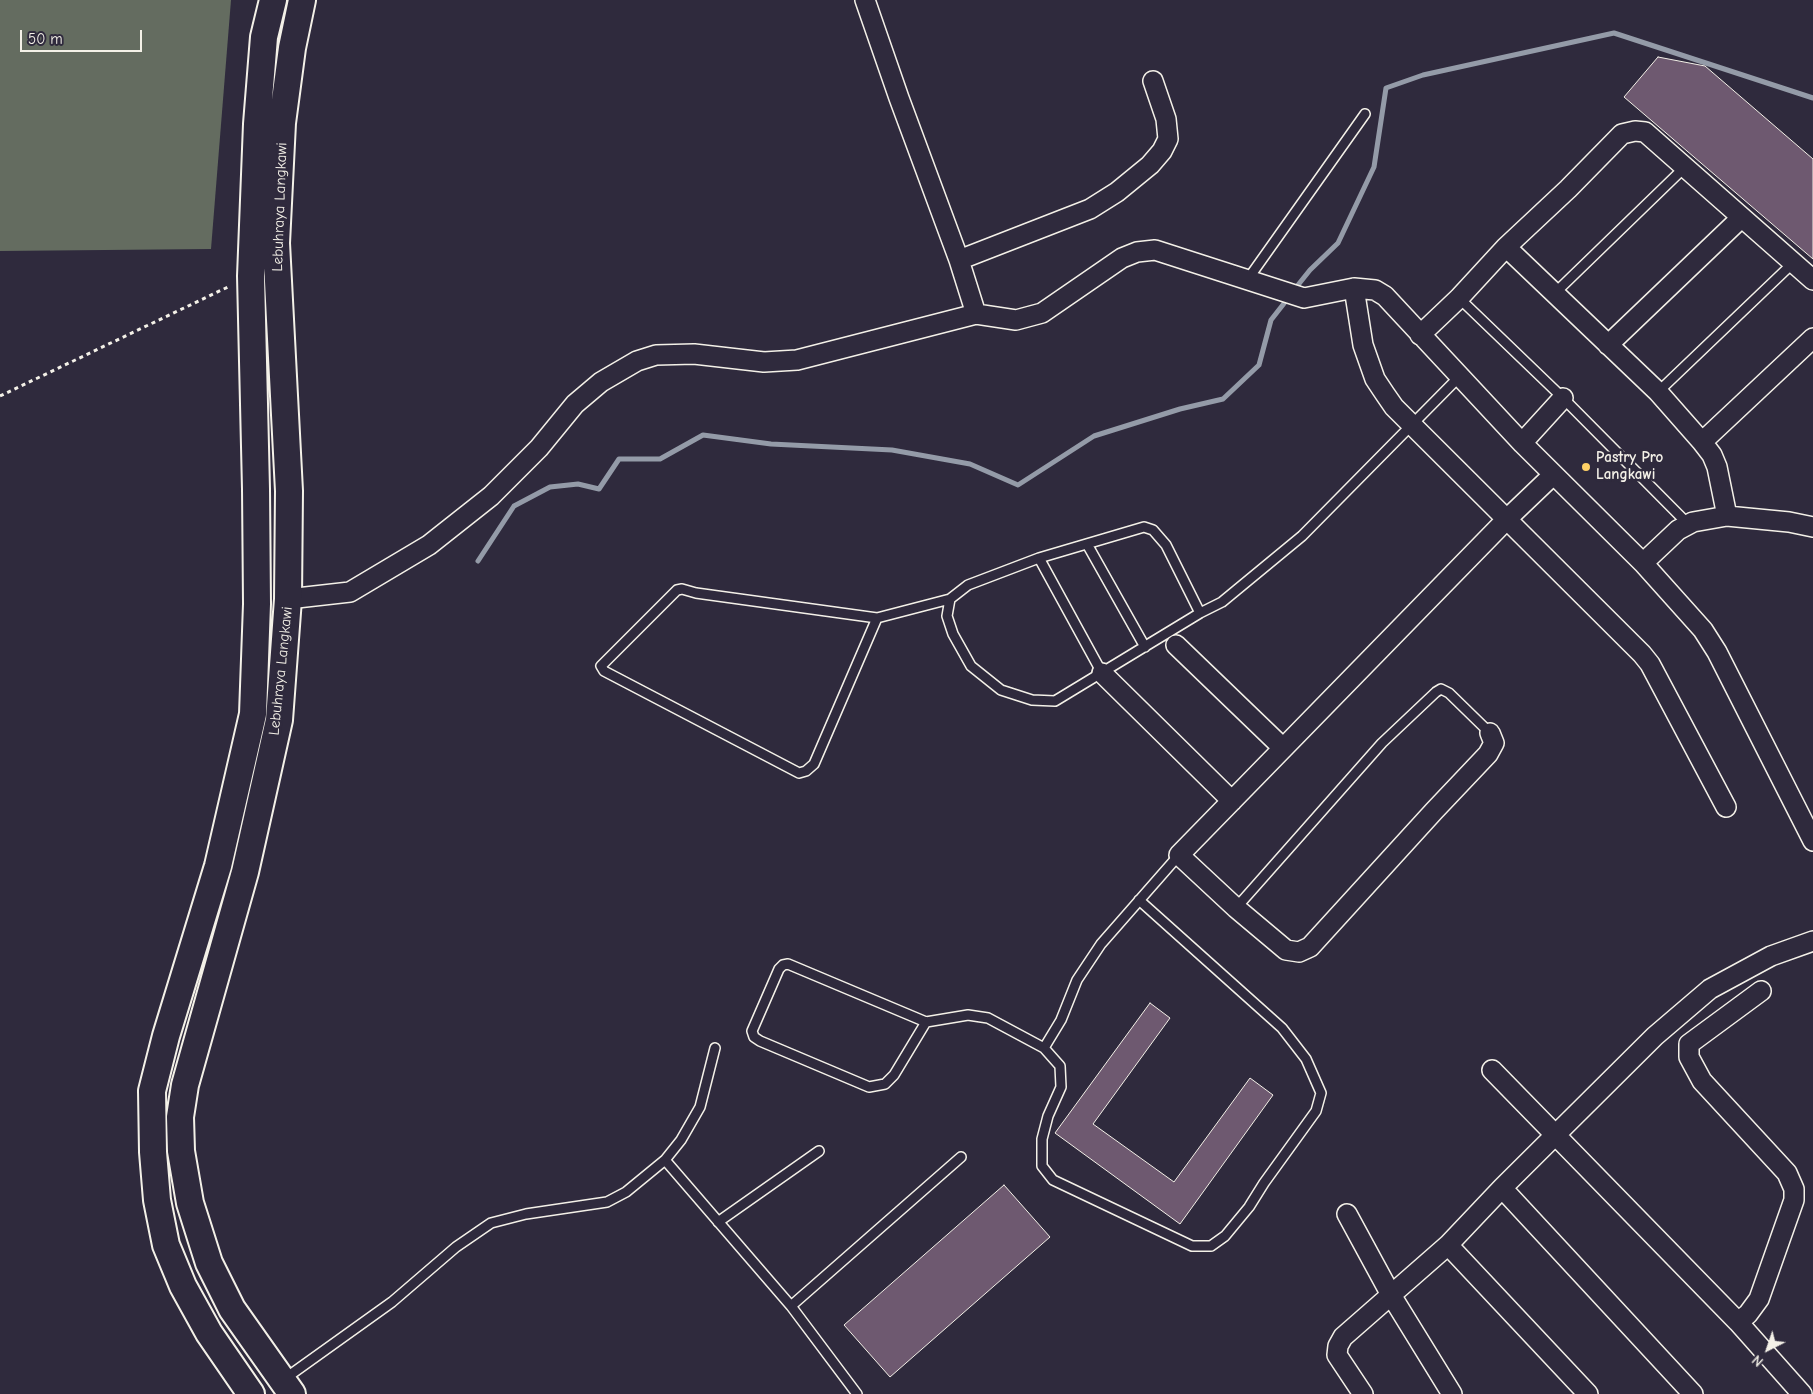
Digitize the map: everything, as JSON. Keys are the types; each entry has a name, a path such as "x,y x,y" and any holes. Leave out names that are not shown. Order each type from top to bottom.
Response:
{"main road":[{"name":"Lebuhraya Langkawi","path":"251,1394 200,1317 183,1286 166,1245 156,1200 152,1091 166,1036 218,866 253,714 257,604 251,276 257,124 264,37 273,0"},
{"name":"Lebuhraya Langkawi","path":"287,1387 232,1309 209,1263 190,1203 181,1151 180,1116 185,1084 245,872 279,720 288,599 288,491 276,244 282,122 292,48 302,0"},
{"path":"218,866 245,872"}],"street":[{"path":"864,0 976,314"},
{"path":"958,260 1090,209 1117,192 1150,165 1162,151 1168,139 1166,118 1153,80"},
{"path":"1420,335 1459,298 1506,246 1568,189 1622,134 1635,131 1645,132 1740,218 1813,280"},
{"path":"1608,345 1740,218"},
{"path":"1506,246 1658,392 1702,442 1712,455 1717,467 1727,516"},
{"path":"288,599 350,592 429,545 491,496 539,448 576,404 601,382 637,361 656,355 694,354 764,362 797,360 976,314 1016,320 1042,313 1122,258 1137,252 1155,250 1304,298 1354,288 1375,290 1385,296 1522,443 1643,563 1703,630 1718,652 1813,841"},
{"path":"1354,288 1363,345 1375,379 1394,407 1508,518 1650,664 1726,808"},
{"path":"1702,442 1813,338"},
{"path":"1522,443 1563,398"},
{"path":"1490,733 1494,744 1488,754 1310,947 1299,952 1286,950 1236,908 1179,855 1508,518 1553,475"},
{"path":"1643,563 1678,530 1693,522 1727,516 1789,522 1813,528"},
{"path":"1176,645 1283,748"},
{"path":"1102,673 1232,801"},
{"path":"1363,1394 1337,1355 1338,1346 1343,1337 1448,1245 1502,1188 1656,1036 1710,990 1771,956 1813,940"},
{"path":"1738,1322 1748,1314 1759,1299 1794,1200 1794,1189 1788,1173 1702,1081 1689,1058 1689,1044 1761,990"},
{"path":"1492,1070 1738,1322 1802,1394"},
{"path":"1502,1188 1693,1394"},
{"path":"1347,1214 1391,1295 1452,1394"},
{"path":"1448,1245 1587,1394"}],"lane":[{"path":"1248,279 1365,114"},
{"path":"1555,293 1684,168"},
{"path":"1658,392 1793,263"},
{"path":"1459,298 1563,398 1688,524"},
{"path":"950,599 947,616 953,634 970,666 1001,690 1032,700 1055,701 1200,613 1222,602 1302,536 1459,377"},
{"path":"877,618 814,764 806,770 799,772 604,671 601,666 677,590 682,589 696,593 877,618 950,599 968,585 1039,558 1144,527 1153,530 1166,545 1200,613"},
{"path":"1087,544 1145,647"},
{"path":"1039,558 1102,673"},
{"path":"1236,908 1382,743 1436,692 1442,689 1449,693 1490,733"},
{"path":"1044,1048 1061,1020 1077,980 1101,944 1179,855"},
{"path":"926,1022 894,1075 885,1084 869,1087 760,1041 754,1037 752,1031 779,969 783,965 788,964 926,1022 968,1015 988,1018 1044,1048 1060,1066 1062,1087 1048,1116 1042,1139 1042,1166 1053,1180 1192,1246 1211,1246 1225,1236 1249,1207 1316,1111 1321,1093 1306,1059 1282,1028 1139,900"},
{"path":"287,1387 392,1302 456,1246 492,1223 526,1214 607,1202 626,1192 665,1160 681,1140 700,1107 715,1048"},
{"path":"718,1222 819,1151"},
{"path":"791,1306 961,1157"},
{"path":"665,1160 749,1255 791,1306 857,1394"}],"path":[{"path":"0,396 251,276"}],"shaded area":[{"path":"0,0 231,0 211,249 0,251"}],"building":[{"path":"1658,57 1705,66 1813,159 1813,259 1624,97"},
{"path":"1150,1003 1170,1018 1093,1124 1174,1182 1250,1078 1273,1095 1180,1224 1055,1133"},
{"path":"1004,1185 1050,1237 890,1377 844,1325"}],"waterway":[{"path":"1294,290 1310,270 1338,243 1374,167 1386,88 1423,75 1614,33 1813,98"},
{"path":"478,561 514,506 550,487 578,484 599,489 619,459 660,459 703,435 771,444 892,450 970,464 1018,485 1094,436 1180,409 1223,399 1259,365 1271,320 1289,297"}],"place":[{"name":"Pastry Pro Langkawi","path":"1586,467"}]}
